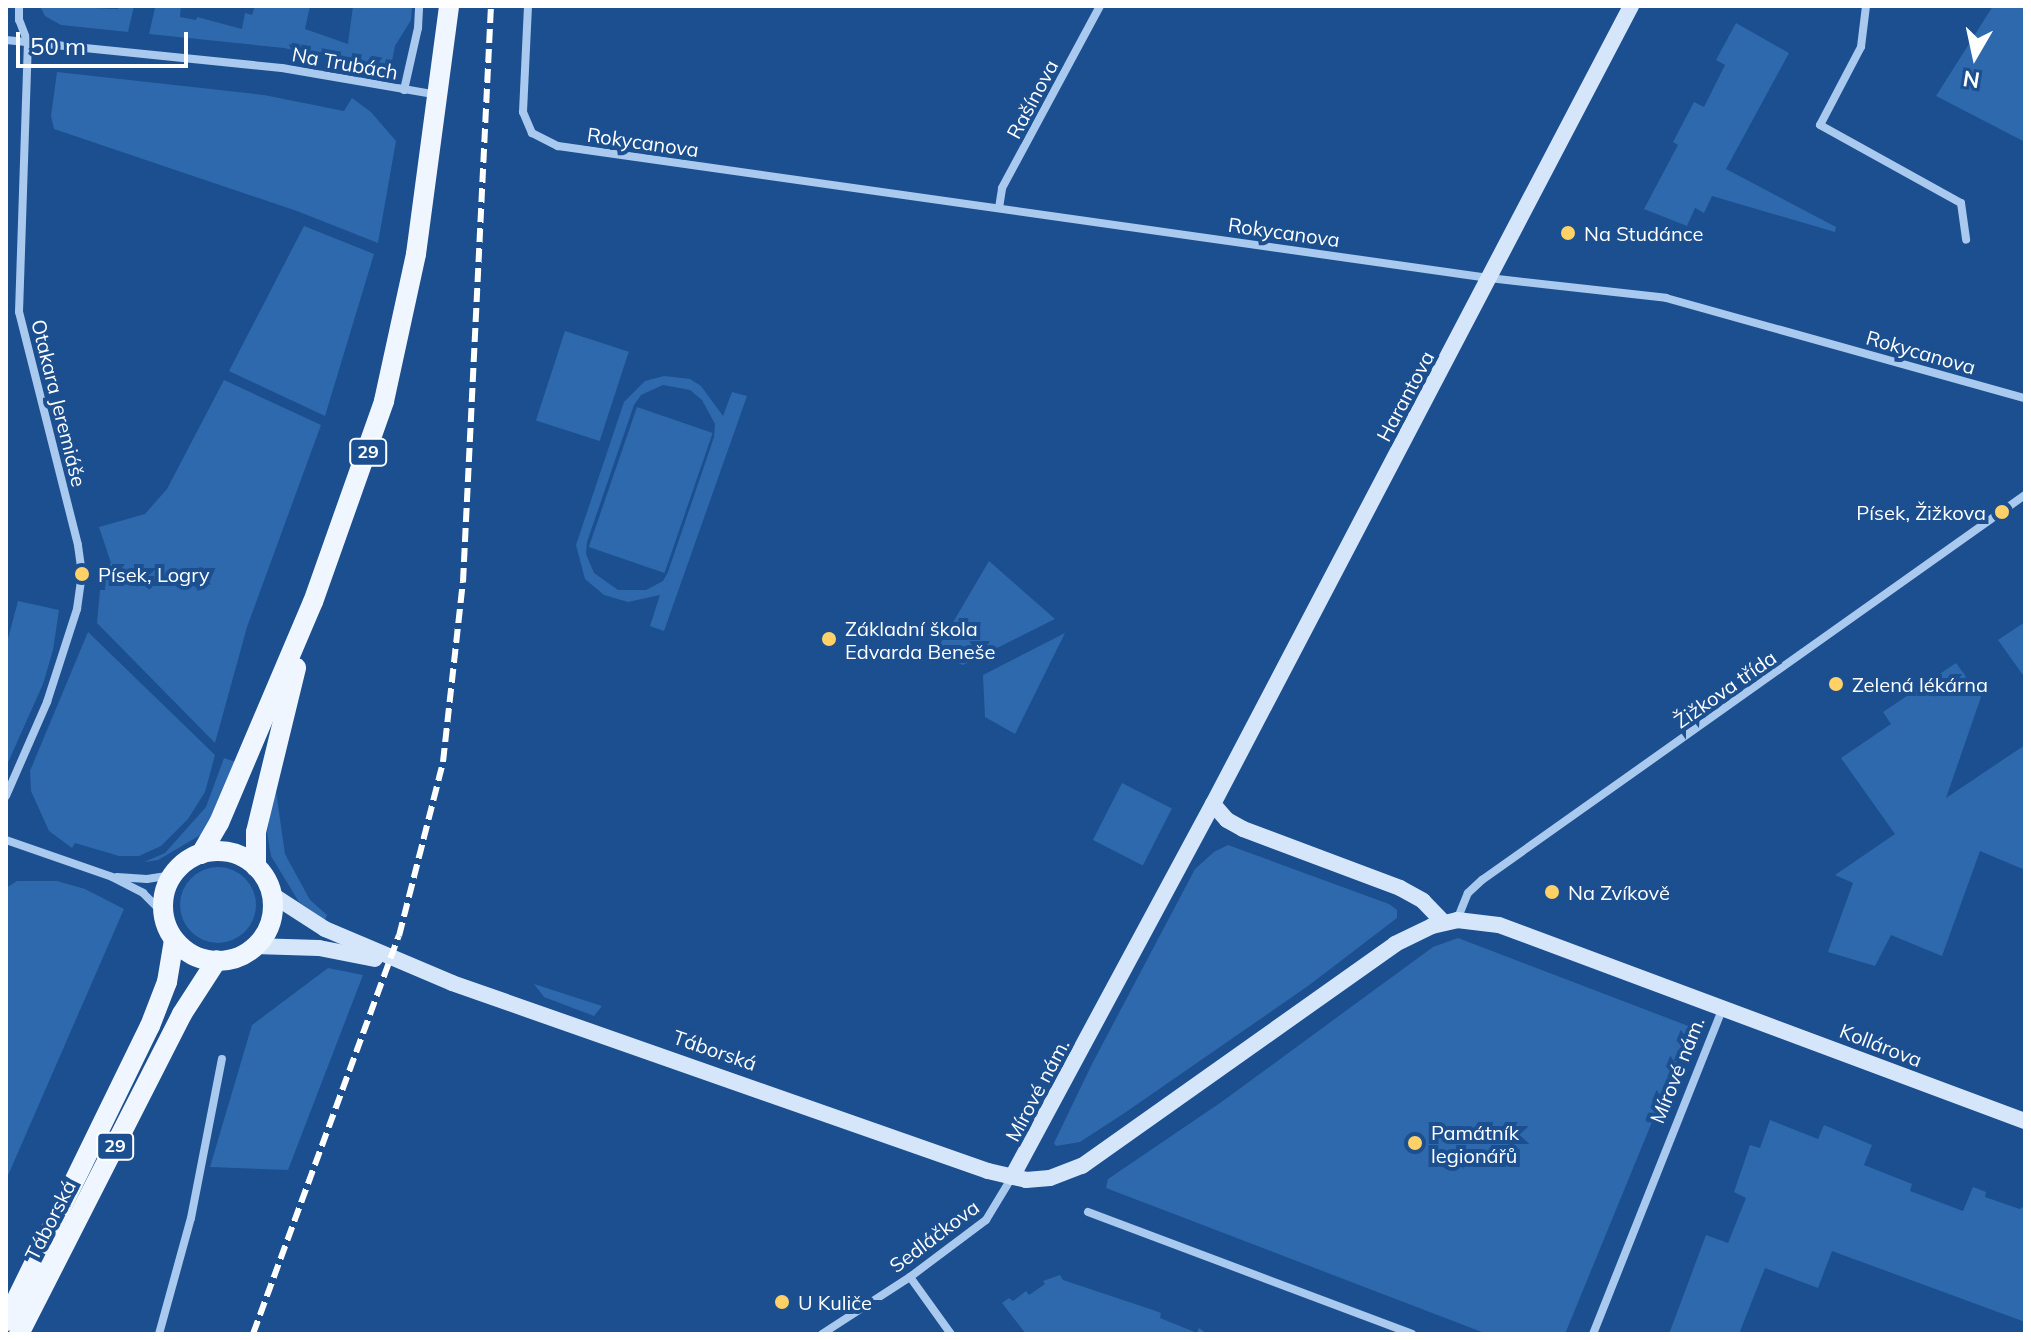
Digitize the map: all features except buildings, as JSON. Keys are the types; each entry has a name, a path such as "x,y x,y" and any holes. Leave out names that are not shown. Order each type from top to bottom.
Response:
{"main road":[{"name":"29","path":"172,875 184,863 201,854 219,823 313,602 384,401 416,254 449,6"},
{"name":"Harantova","path":"1213,804 1631,6"},
{"name":"29","path":"256,867 256,832 313,602"},
{"path":"1213,804 1227,820 1243,829 1400,888 1450,921"},
{"name":"Mírové nám.","path":"1012,1177 1213,804"},
{"path":"172,875 164,894 163,913 174,940 197,956 217,960 238,956 254,946 268,927 274,896 267,879 256,867 230,854 201,854"},
{"name":"Táborská","path":"274,896 303,918 403,964 1012,1177"},
{"path":"1012,1177 1050,1178 1082,1166 1395,944 1450,921"},
{"name":"Mírové nám.","path":"1450,921 1499,925 1724,1007"},
{"name":"Táborská","path":"6,1321 150,1026 167,982 174,940"},
{"name":"Táborská","path":"254,946 319,948 403,964"},
{"name":"Táborská","path":"19,1334 182,1014 217,960"},
{"name":"Kollárova","path":"1724,1007 2025,1121"}],"street":[{"name":"Otakara Jeremiáše","path":"6,796 47,702 77,609 82,574 78,545 19,312 28,43 19,20 19,6"},
{"path":"404,90 418,28 419,6"},
{"name":"Rokycanova","path":"528,6 523,112 532,133 568,147 1489,278 1666,298 2025,398"},
{"name":"Rašínova","path":"999,208 1002,188 1100,6"},
{"path":"1866,6 1861,47 1820,125 1961,203 1966,240"},
{"name":"Na Trubách","path":"6,40 282,68 439,95"},
{"name":"Žižkova třída","path":"1450,921 1474,887 1503,864 2025,495"},
{"path":"6,840 112,877 143,893 163,913"},
{"path":"112,877 147,879 172,875"},
{"name":"Mírové nám.","path":"1593,1334 1724,1007"},
{"path":"159,1334 191,1218 222,1059"},
{"name":"Sedláčkova","path":"822,1334 910,1277 986,1220 1012,1177"},
{"path":"1088,1212 1412,1334"},
{"path":"910,1277 951,1334"}],"shaded area":[{"path":"40,6 118,9 119,6 134,6 128,32 61,25 45,16"},
{"path":"151,6 181,6 180,17 196,20 197,17 242,29 245,13 252,15 255,6 310,6 305,29 348,44 353,6 412,6 411,20 395,46 390,71 284,48 149,34 155,8"},
{"path":"1993,6 2025,6 2025,142 1936,96"},
{"path":"1736,23 1789,53 1726,169 1836,227 1835,232 1712,196 1704,213 1695,208 1687,226 1644,209 1678,145 1673,142 1694,102 1704,107 1725,65 1716,60"},
{"path":"57,72 264,95 344,111 352,98 371,112 396,141 378,243 297,211 54,129 51,116"},
{"path":"304,226 374,254 325,416 229,371"},
{"path":"565,331 629,352 600,441 536,420"},
{"path":"664,376 690,379 701,386 723,416 732,392 747,396 664,631 650,626 660,595 628,602 604,595 585,579 576,545 624,402 645,381","holes":["663,385 690,390 702,400 715,424 714,437 668,572 663,581 646,590 618,590 594,573 586,554 587,542 634,405 641,395"]},
{"path":"224,380 321,425 247,627 215,743 97,623 100,590 105,590 106,570 111,563 99,527 145,514 167,489"},
{"path":"637,407 713,433 664,573 589,547"},
{"path":"989,561 1055,619 963,665 935,653"},
{"path":"18,601 59,610 53,650 43,684 6,767 6,646"},
{"path":"2025,622 2025,678 1998,640"},
{"path":"88,632 215,755 205,792 188,819 161,846 139,856 119,856 75,843 72,848 49,831 31,791 30,771"},
{"path":"1065,633 1015,734 985,717 983,675"},
{"path":"1956,663 1981,697 1946,798 2025,745 2025,870 1980,851 1942,956 1891,935 1875,966 1828,952 1853,883 1835,875 1895,834 1841,758 1891,724 1883,712"},
{"path":"224,758 236,762 204,833 158,860 144,862 165,853 206,807"},
{"path":"1122,783 1172,808 1143,865 1093,840"},
{"path":"275,784 285,854 310,900 327,915 325,920 299,902 271,856 267,833"},
{"path":"1228,845 1389,904 1397,910 1397,918 1308,986 1126,1112 1080,1142 1056,1146 1054,1143 1092,1064 1195,869 1214,852"},
{"path":"218,867 232,870 245,878 253,891 256,905 253,919 245,932 232,940 218,943 204,940 191,932 183,919 180,905 183,891 191,878 204,870"},
{"path":"17,881 57,881 85,889 124,909 6,1180 6,888"},
{"path":"1458,938 1691,1027 1565,1334 1487,1334 1106,1188 1108,1179 1220,1103 1433,947"},
{"path":"328,968 363,975 288,1170 210,1167 252,1025"},
{"path":"534,984 602,1006 594,1016 544,997"},
{"path":"1770,1120 1818,1139 1824,1125 1872,1145 1864,1165 1912,1184 1910,1191 1963,1211 1973,1187 1986,1192 1985,1197 2008,1205 2020,1209 2025,1205 2025,1322 1832,1251 1818,1288 1765,1268 1739,1334 1669,1334 1706,1235 1728,1243 1746,1198 1734,1192 1750,1145 1760,1148"},
{"path":"1060,1275 1063,1280 1161,1313 1160,1318 1197,1333 1199,1328 1207,1334 1026,1334 1002,1303 1009,1298 1013,1301 1026,1291 1029,1295 1045,1284 1043,1281"}],"railway":[{"path":"253,1334 399,936 443,762 463,582 491,6"}],"place":[{"name":"Na Studánce","path":"1568,233"},
{"name":"Písek, Žižkova","path":"2002,512"},
{"name":"Písek, Logry","path":"82,574"},
{"name":"Základní škola Edvarda Beneše","path":"829,639"},
{"name":"Zelená lékárna","path":"1836,684"},
{"name":"Na Zvíkově","path":"1552,892"},
{"name":"Památník legionářů","path":"1415,1143"},
{"name":"U Kuliče","path":"782,1302"}]}
